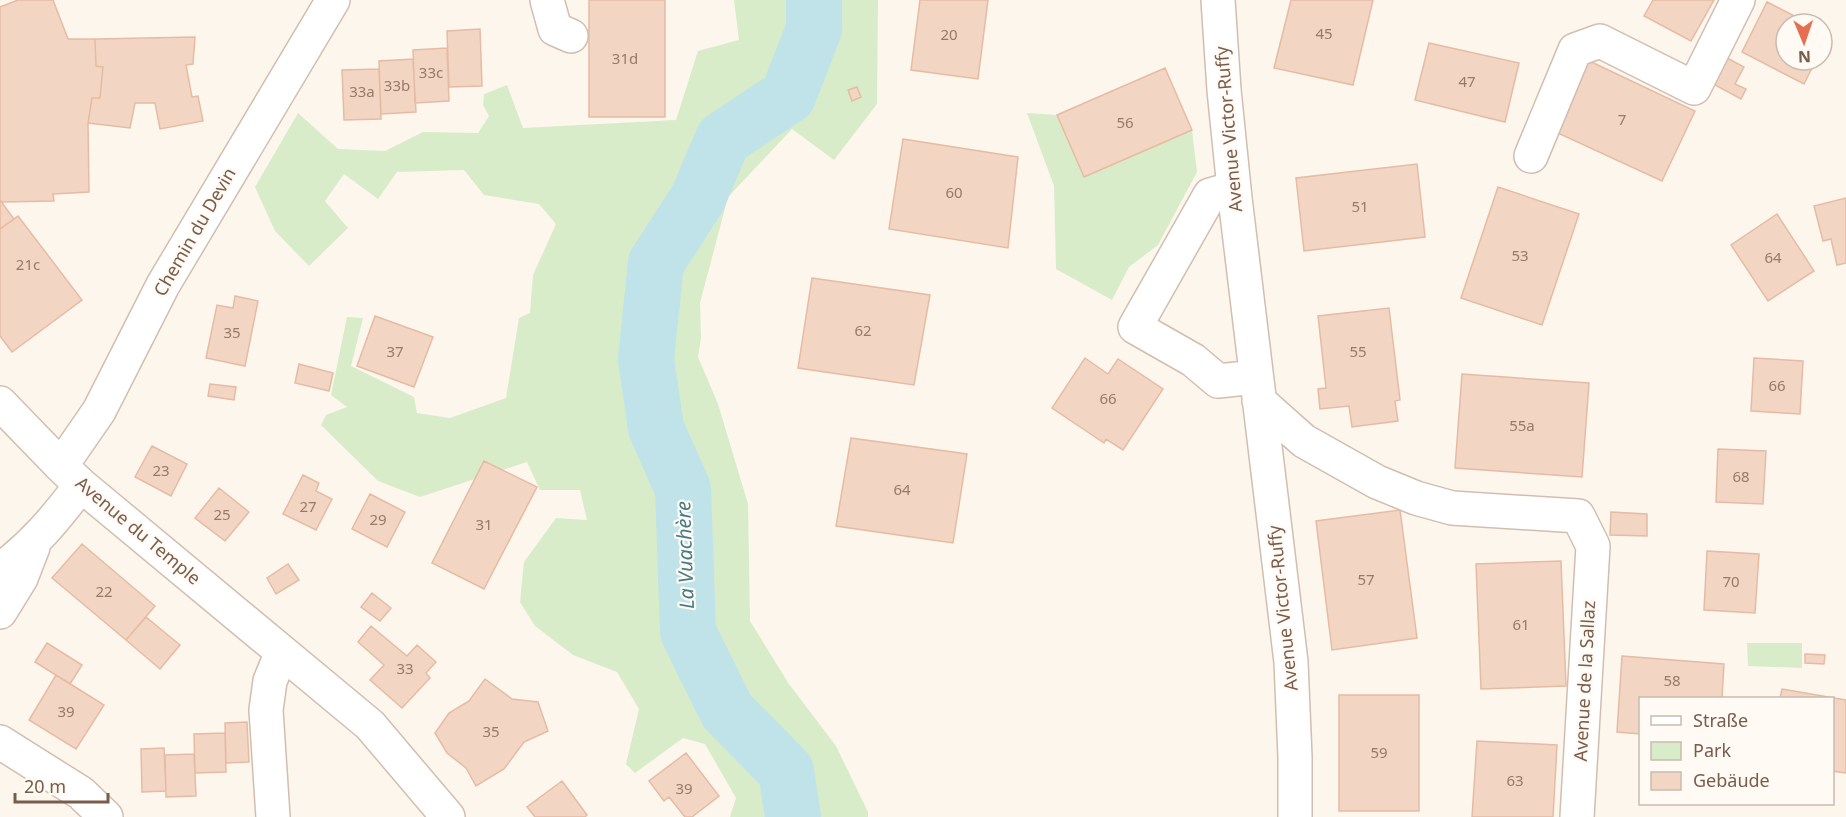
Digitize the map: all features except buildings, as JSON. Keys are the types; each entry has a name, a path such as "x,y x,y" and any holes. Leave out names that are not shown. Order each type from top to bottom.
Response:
{"street":[{"name":"Chemin du Devin","path":"0,612 21,578 36,540 71,476 99,411 163,285 333,0"},
{"path":"547,0 555,29 571,36"},
{"path":"1531,156 1575,50 1600,41 1694,88 1738,0"},
{"path":"1732,53 1762,0"},
{"name":"Avenue Victor-Ruffy","path":"1221,3 1224,90 1234,188 1291,662 1295,817"},
{"path":"1234,188 1210,195 1136,327 1193,360 1218,381 1258,389"},
{"name":"Avenue de la Sallaz","path":"1258,389 1304,441 1377,482 1416,498 1452,508 1578,516 1593,546 1576,817"},
{"name":"Avenue du Temple","path":"0,403 71,476 370,725 448,817"},
{"name":"Chemin du Devin","path":"0,570 36,540"},
{"path":"273,817 267,710 270,681 282,652"},
{"path":"0,742 81,793 106,817"}],"green space":[{"path":"734,0 878,0 877,104 834,160 792,129 728,197 700,303 701,338 698,357 718,404 748,504 750,621 789,684 836,746 868,812 868,817 730,817 736,798 705,744 683,738 635,773 626,764 639,709 617,672 573,655 535,626 520,602 524,562 556,518 587,520 580,490 540,490 527,462 420,497 378,481 321,425 326,415 347,407 331,395 347,317 363,318 351,366 414,397 417,413 450,418 506,398 519,318 530,313 533,275 556,224 539,204 484,195 464,170 397,172 378,199 344,174 325,201 348,228 309,266 275,231 255,187 298,113 338,149 385,151 423,132 478,133 489,116 483,105 484,94 507,85 523,128 676,120 698,51 739,40"},
{"path":"1027,113 1057,115 1084,176 1192,130 1197,172 1158,245 1129,267 1112,300 1056,269 1054,186"},
{"path":"1747,643 1802,643 1802,668 1748,666"}],"waterway":[{"name":"La Vuachère","path":"793,817 786,771 727,711 688,632 683,489 656,428 646,359 656,263 698,198 723,139 788,96 814,29 814,0"}]}
